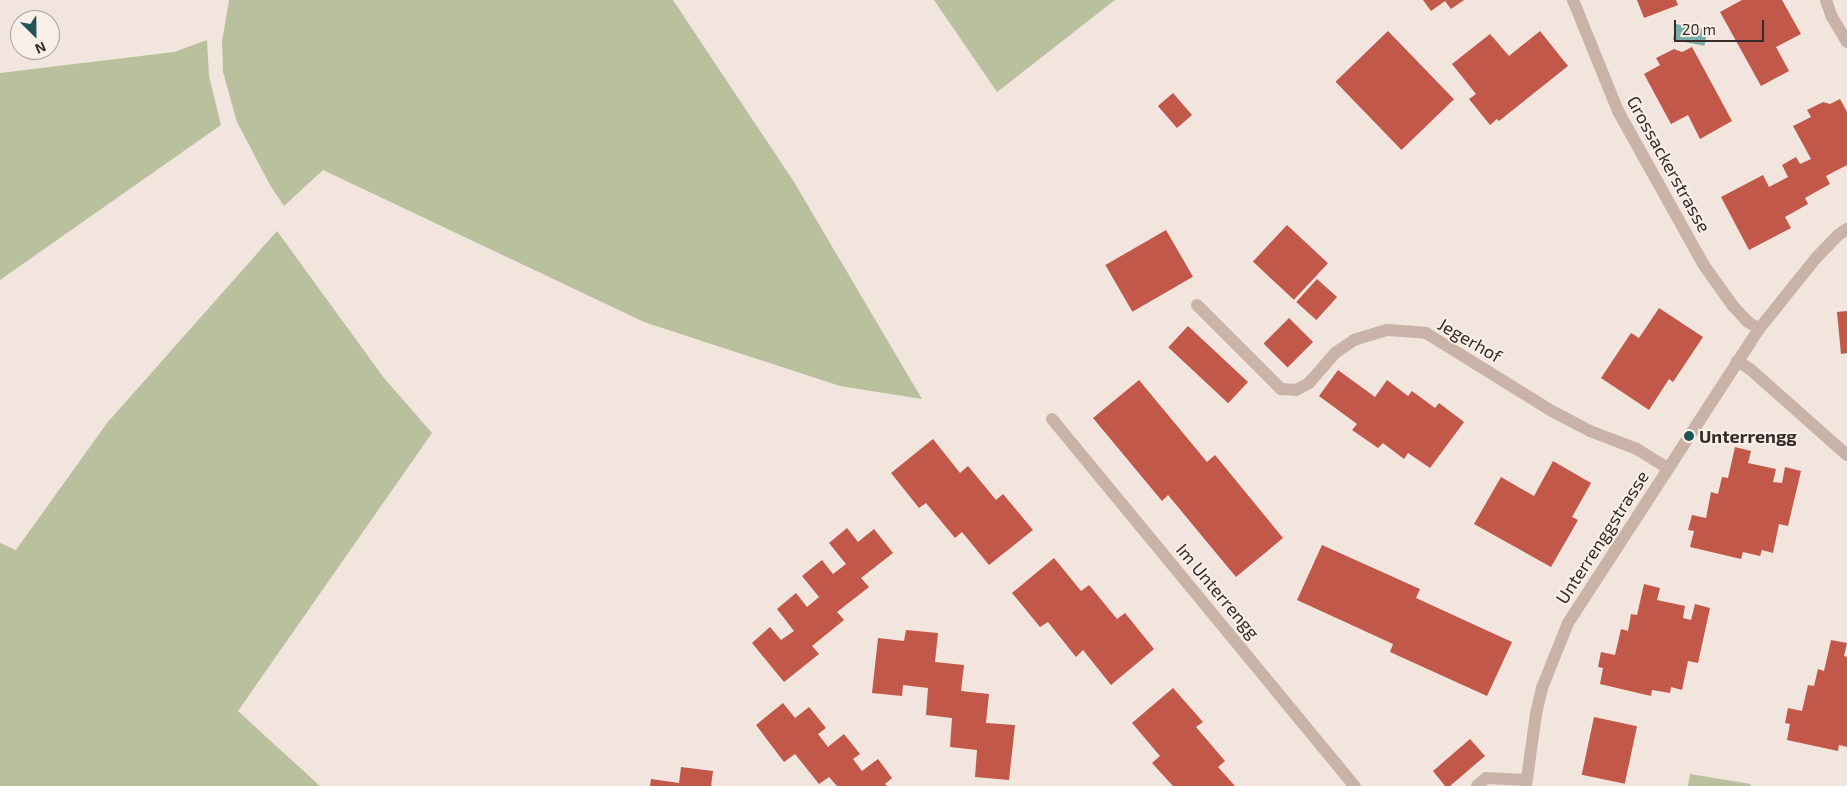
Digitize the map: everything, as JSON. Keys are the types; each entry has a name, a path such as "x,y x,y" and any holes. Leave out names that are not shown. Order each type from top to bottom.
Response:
{"street":[{"name":"Grossackerstrasse","path":"1573,0 1618,111 1704,264 1732,306 1748,322 1759,329"},
{"path":"1826,0 1832,17 1847,42"},
{"name":"Unterrenggstrasse","path":"1526,783 1536,714 1542,688 1568,623 1759,329 1816,258 1838,235 1847,229"},
{"name":"Jegerhof","path":"1197,306 1281,389 1296,390 1309,382 1335,353 1354,340 1387,330 1426,333 1552,410 1590,431 1637,449 1667,468"},
{"path":"1737,361 1750,368 1847,455"},
{"name":"Im Unterrengg","path":"1052,419 1355,786"},
{"path":"1477,786 1486,778 1526,783"}],"green space":[{"path":"229,0 673,0 794,182 922,399 840,386 644,322 323,170 284,206 270,185 237,122 223,72 222,42"},
{"path":"934,0 1115,0 997,92"},
{"path":"207,40 209,76 221,125 0,280 0,73 174,52"},
{"path":"277,231 384,378 432,433 238,711 320,786 0,786 0,543 16,550 107,423"},
{"path":"1690,774 1751,784 1750,786 1688,786"}],"water":[{"path":"1676,24 1707,30 1704,46 1673,40"}],"building":[{"path":"1423,0 1464,0 1451,9 1445,1 1431,11"},
{"path":"1637,0 1676,0 1678,5 1644,18"},
{"path":"1742,0 1782,0 1801,34 1776,47 1789,71 1761,86 1720,12"},
{"path":"1388,31 1454,99 1401,150 1335,82"},
{"path":"1540,31 1568,66 1499,121 1497,119 1490,125 1469,99 1476,94 1452,64 1490,34 1509,56"},
{"path":"1692,47 1732,121 1700,139 1688,115 1671,124 1644,74 1660,65 1656,58 1674,49 1682,52"},
{"path":"1173,93 1192,115 1177,128 1158,106"},
{"path":"1840,99 1847,112 1847,165 1826,176 1830,184 1805,198 1808,204 1785,217 1791,228 1749,250 1721,197 1763,175 1769,187 1788,177 1782,165 1796,157 1800,164 1811,159 1793,126 1811,117 1807,110 1823,102 1830,104"},
{"path":"1287,225 1328,263 1294,300 1253,262"},
{"path":"1166,230 1193,277 1132,312 1105,265"},
{"path":"1317,279 1337,297 1316,320 1296,302"},
{"path":"1659,308 1703,337 1673,382 1669,379 1649,410 1601,378 1631,333 1639,338"},
{"path":"1847,311 1847,353 1841,354 1837,312"},
{"path":"1289,318 1313,342 1288,367 1264,343"},
{"path":"1188,326 1248,382 1228,403 1168,347"},
{"path":"1338,370 1375,397 1387,380 1408,396 1412,391 1435,408 1439,403 1464,422 1430,468 1408,453 1404,459 1383,443 1378,448 1352,430 1357,424 1319,396"},
{"path":"1139,380 1207,462 1215,455 1283,538 1236,577 1168,495 1162,501 1093,418"},
{"path":"933,439 960,473 968,466 996,500 1003,494 1033,530 989,565 962,532 955,538 926,503 919,508 891,473"},
{"path":"1735,447 1751,451 1748,463 1776,469 1773,482 1782,483 1785,467 1801,471 1788,526 1779,524 1773,553 1762,550 1760,556 1743,552 1741,559 1690,547 1694,531 1688,530 1692,515 1706,518 1711,492 1718,494 1722,477 1728,478"},
{"path":"1553,461 1591,483 1572,517 1578,520 1551,567 1474,524 1501,477 1534,496"},
{"path":"847,528 858,542 874,529 893,553 861,578 869,587 837,612 844,620 812,646 819,654 784,682 752,643 770,627 781,640 794,631 777,609 796,593 807,607 819,597 802,576 822,560 833,574 846,564 829,543"},
{"path":"1322,545 1420,589 1416,598 1512,642 1487,696 1390,652 1393,644 1297,600"},
{"path":"1054,558 1081,591 1089,585 1117,619 1125,613 1154,649 1111,685 1083,650 1076,657 1048,622 1040,627 1012,593"},
{"path":"1644,584 1660,588 1657,600 1685,606 1683,618 1691,620 1695,604 1710,608 1698,663 1688,661 1682,690 1671,687 1670,693 1652,690 1651,696 1600,684 1603,668 1598,667 1601,652 1615,655 1621,629 1628,631 1631,614 1637,615"},
{"path":"906,630 938,633 935,662 964,665 961,691 989,694 986,723 1015,725 1009,780 975,777 977,750 950,747 952,718 926,715 928,688 903,685 902,696 872,693 878,638 904,641"},
{"path":"1831,640 1847,643 1844,656 1847,657 1847,747 1839,745 1838,751 1787,740 1790,724 1785,723 1788,708 1802,711 1808,685 1814,686 1818,669 1824,671"},
{"path":"1173,688 1203,722 1196,727 1225,761 1218,767 1235,786 1173,786 1152,763 1160,756 1132,723"},
{"path":"783,703 795,718 809,707 826,728 818,734 828,747 844,734 860,754 853,759 862,771 878,759 892,778 885,784 887,786 837,786 829,777 819,784 795,754 784,762 756,725"},
{"path":"1594,717 1637,726 1625,784 1582,775"},
{"path":"1470,739 1485,756 1450,786 1445,786 1433,771"},
{"path":"681,767 713,771 711,786 650,786 651,779 679,783"}],"place":[{"name":"Unterrengg","path":"1689,436"}]}
